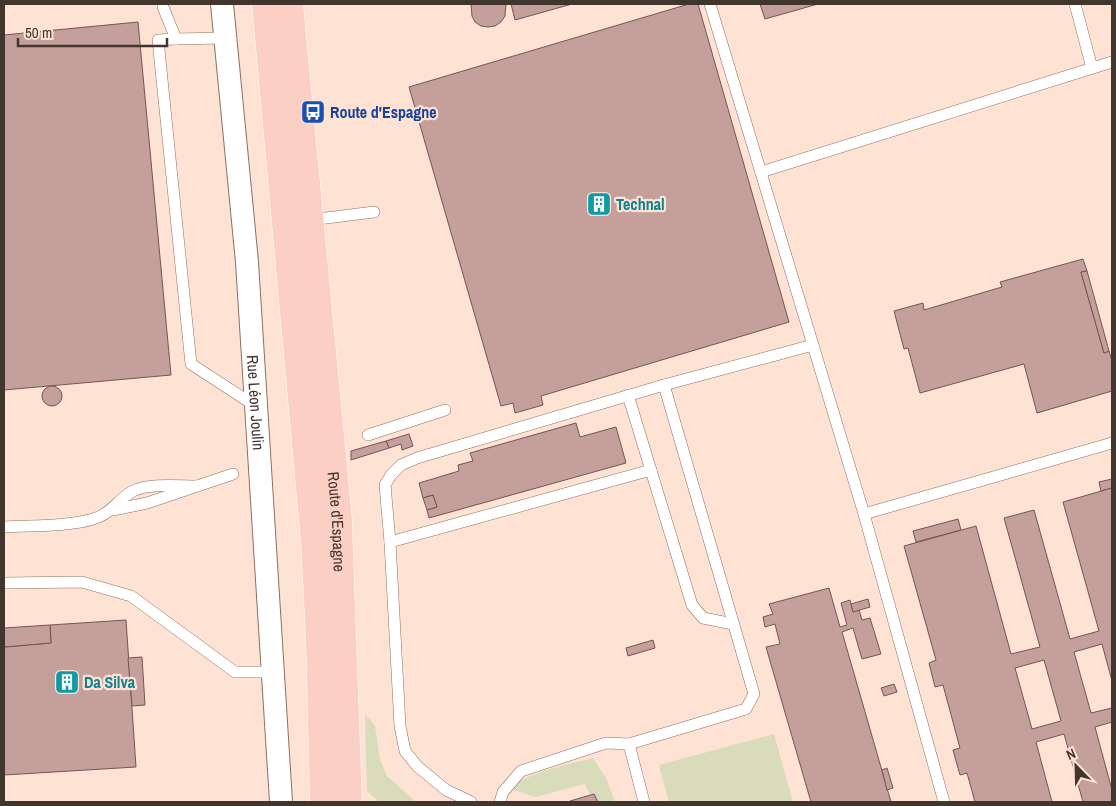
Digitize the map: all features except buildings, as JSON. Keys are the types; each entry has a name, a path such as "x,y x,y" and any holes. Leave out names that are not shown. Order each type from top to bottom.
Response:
{"main road":[{"name":"Route d'Espagne","path":"266,4 314,542 320,641 344,800"},
{"name":"Route d'Espagne","path":"289,4 338,520 344,800"}],"street":[{"name":"Rue Léon Joulin","path":"222,4 245,243 281,802"}],"lane":[{"path":"710,4 864,514 944,802"},
{"path":"1075,4 1092,68"},
{"path":"163,7 176,39"},
{"path":"224,38 158,40 191,364 257,407"},
{"path":"760,172 1112,62"},
{"path":"310,220 374,212"},
{"path":"471,802 446,790 417,766 405,751 400,726 385,485 391,475 400,465 417,458 628,395 813,345"},
{"path":"500,802 502,792 521,771 606,743 629,744 746,709 754,694 664,385"},
{"path":"628,395 692,605 702,618 733,624"},
{"path":"368,435 444,410"},
{"path":"864,514 1112,443"},
{"path":"390,542 651,470"},
{"path":"4,527 74,522 96,518 112,510 131,492 145,487 197,486 233,474"},
{"path":"4,583 82,582 131,596 235,672 273,672"},
{"path":"629,744 644,802"}],"green space":[{"path":"365,714 375,726 380,759 387,776 416,802 379,802 367,791"},
{"path":"774,734 793,802 669,802 659,765"},
{"path":"593,758 606,778 615,802 598,802 594,794 590,795 585,784 535,797 513,790 517,784 536,774"}],"place":[{"name":"Route d'Espagne","path":"313,112"},
{"name":"Technal","path":"599,204"},
{"name":"Da Silva","path":"67,682"}]}
